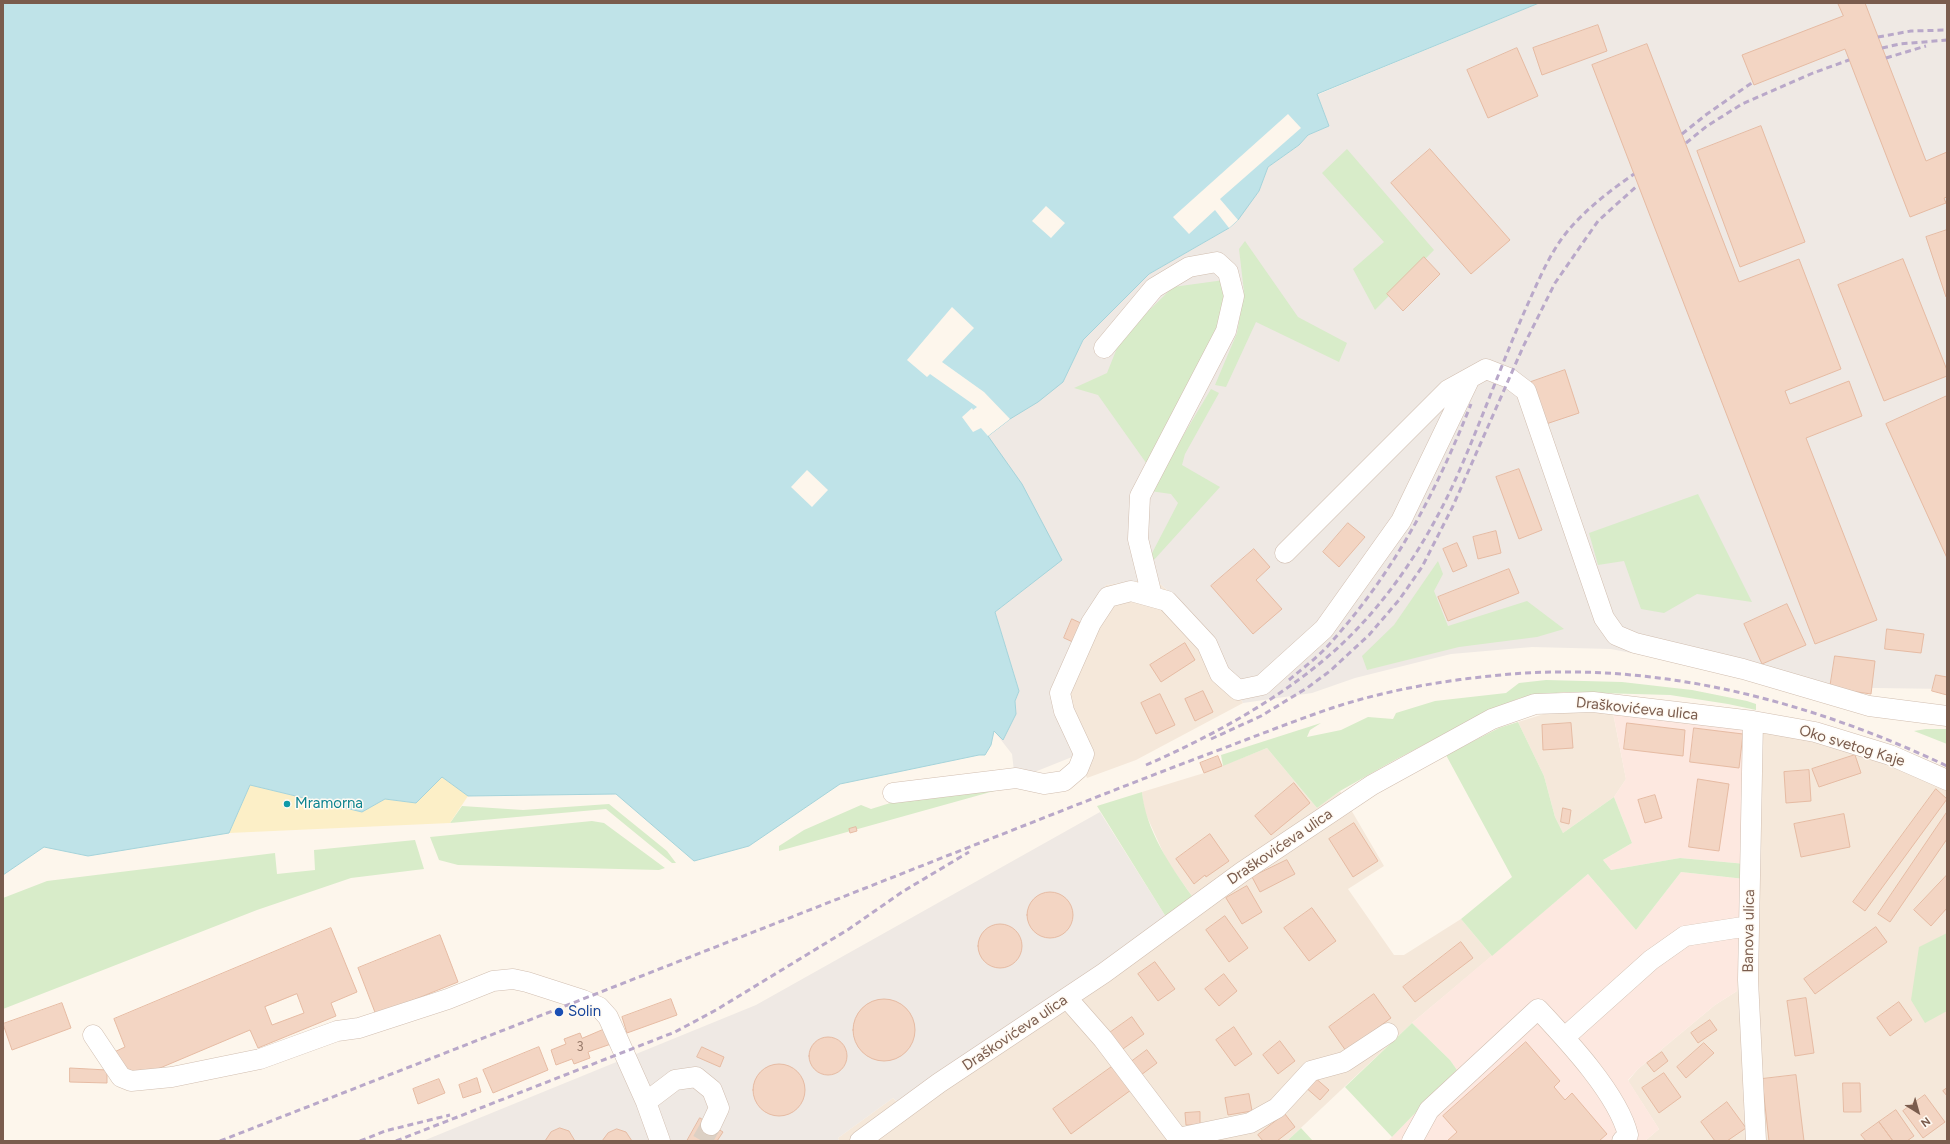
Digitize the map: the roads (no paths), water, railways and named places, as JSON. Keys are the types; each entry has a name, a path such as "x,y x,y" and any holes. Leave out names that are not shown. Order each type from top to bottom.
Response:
{"street":[{"path":"1104,348 1154,288 1188,267 1217,262 1228,272 1234,296 1226,331 1140,496 1138,540 1152,596"},
{"path":"1285,553 1448,390 1486,369 1509,378 1526,392 1604,618 1616,635 1635,643 1743,669 1869,706 1947,716"},
{"path":"893,793 1016,778 1044,784 1064,781 1078,768 1084,754 1064,711 1060,693 1091,623 1108,597 1131,591 1166,601 1207,644 1220,674 1238,690 1262,685 1324,629 1401,521 1470,378"},
{"name":"Draškovićeva ulica","path":"860,1141 939,1083 1067,998 1242,872 1372,785 1492,719 1535,704 1593,702 1753,721"},
{"name":"Oko svetog Kaje","path":"1753,721 1815,732 1890,755 1947,780"},
{"name":"Banova ulica","path":"1753,721 1748,980 1756,1141"},
{"path":"1564,1036 1651,960 1685,936 1749,926"},
{"path":"93,1036 121,1077 131,1081 172,1077 260,1059 337,1032 359,1028 448,999 493,981 513,979 583,1000 599,1007 608,1017 646,1102 660,1141"},
{"path":"1067,998 1102,1038 1177,1140 1250,1123 1277,1108 1311,1071 1344,1062 1388,1033"},
{"path":"1412,1141 1429,1110 1538,1009 1564,1036 1606,1090 1625,1121 1628,1135 1622,1141"},
{"path":"646,1102 675,1080 696,1077 712,1090 719,1108 711,1125"}],"water":[{"path":"3,3 1539,3 1317,94 1329,126 1308,135 1299,145 1268,167 1259,191 1238,220 1229,228 1149,274 1083,340 1063,382 1038,402 1010,419 988,436 1022,484 1062,560 995,612 1019,691 1015,701 1016,714 1003,740 994,731 991,745 985,755 840,784 749,846 694,861 616,794 468,796 442,777 416,803 385,799 362,812 250,785 229,833 88,856 44,847 3,875"}],"tunnel":[{"path":"702,1141 711,1125"}],"railway":[{"path":"1878,37 1911,31 1947,30"},
{"path":"1882,48 1900,44 1947,40"},
{"path":"1886,58 1926,46"},
{"path":"1686,143 1707,126 1742,104 1813,73 1849,60"},
{"path":"1682,134 1707,114 1753,82"},
{"path":"1146,765 1225,726 1251,711 1301,678 1345,641 1379,604 1395,584 1423,542 1447,497 1467,453 1526,308 1552,254 1563,237 1578,219 1605,195 1634,174"},
{"path":"1211,739 1261,716 1307,688 1330,671 1369,635 1399,600 1422,567 1453,506 1523,347 1555,283 1598,221 1638,185"},
{"path":"1289,680 1329,645 1377,585 1396,557 1429,498 1471,404"},
{"path":"220,1141 1174,767 1332,708 1398,690 1489,676 1568,672 1624,674 1680,681 1735,692 1790,706 1843,723 1896,743 1947,766"},
{"path":"396,1141 675,1032 716,1010 849,929 902,892 969,852"},
{"path":"360,1141 385,1131 450,1115"}],"place":[{"name":"Mramorna","path":"287,804"},
{"name":"Solin","path":"559,1012"}]}
